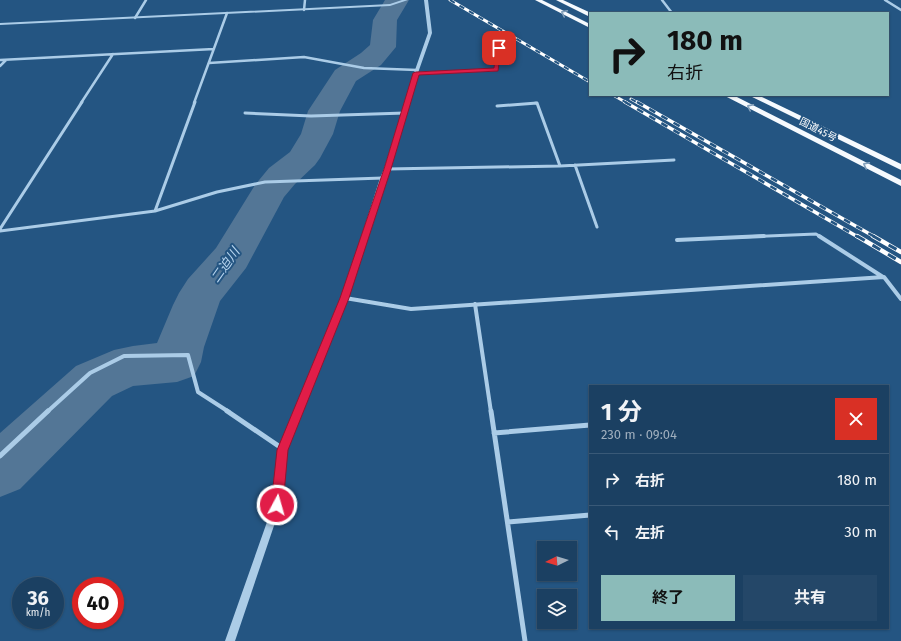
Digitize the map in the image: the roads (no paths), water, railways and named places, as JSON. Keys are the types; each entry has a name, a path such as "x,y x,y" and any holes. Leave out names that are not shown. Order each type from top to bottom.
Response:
{"highway":[{"path":"538,0 589,26"},
{"path":"560,0 589,14"},
{"name":"国道45号","path":"729,96 901,183"},
{"name":"国道45号","path":"754,96 901,167"}],"street":[{"path":"135,18 146,0"},
{"path":"304,10 305,0"},
{"path":"230,641 277,505 283,450 344,298 405,114 430,33 426,0"},
{"path":"662,0 671,12"},
{"path":"885,0 901,10"},
{"path":"0,24 304,10 390,5 404,1"},
{"path":"155,211 227,13"},
{"path":"0,60 214,48"},
{"path":"0,230 113,54"},
{"path":"209,63 304,58 354,65 364,68 417,72"},
{"path":"0,66 6,60"},
{"path":"497,106 537,103 560,166"},
{"path":"245,113 311,116 405,114"},
{"path":"387,169 560,166 674,160"},
{"path":"575,165 597,227"},
{"path":"0,230 155,211 217,192 265,182 383,178"},
{"path":"677,240 816,234 884,277 901,299"},
{"path":"344,298 411,309 884,277"},
{"path":"475,304 525,641"},
{"path":"0,456 90,373 124,356 165,355 188,355 198,392 283,450"},
{"path":"494,433 589,425"},
{"path":"508,522 589,515"}],"lane":[{"path":"417,72 496,70 499,48"}],"waterway":[{"name":"二迫川","path":"0,470 94,381 114,371 133,366 177,362 180,347 195,305 204,290 231,258 268,193 282,176 303,158 317,134 324,111 345,76 371,59 383,47 385,20 397,0"}],"railway":[{"path":"450,0 589,81"},
{"path":"615,96 627,103"},
{"path":"631,99 638,103"},
{"path":"625,102 858,237"},
{"path":"637,102 875,237"},
{"path":"857,236 901,262"},
{"path":"873,236 901,252"}]}
